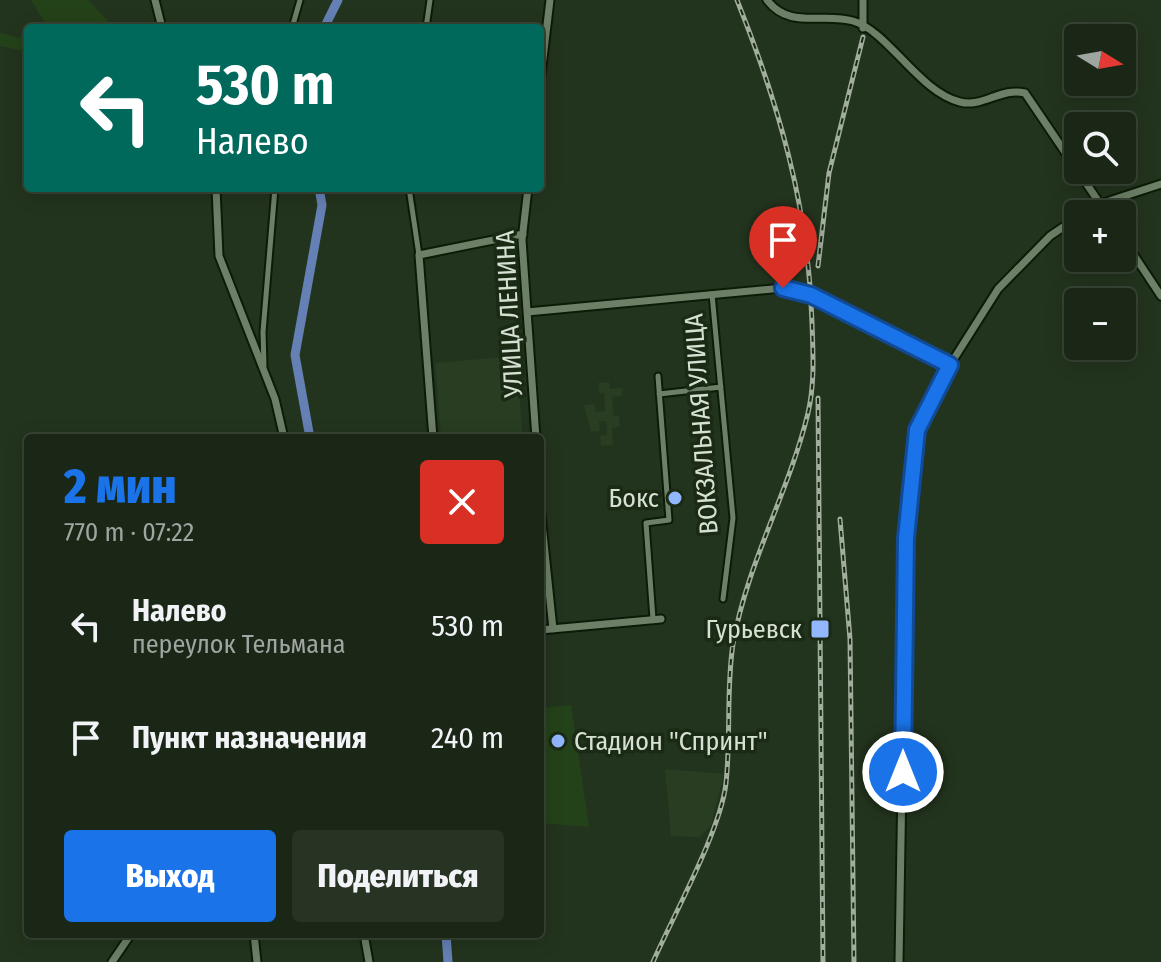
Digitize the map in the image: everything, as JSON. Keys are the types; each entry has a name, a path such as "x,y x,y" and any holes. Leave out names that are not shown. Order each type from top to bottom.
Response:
{"street":[{"path":"155,0 161,24"},
{"path":"293,24 300,0"},
{"path":"427,24 430,0"},
{"path":"544,50 550,0"},
{"path":"767,0 775,11 786,16 853,21 953,100 976,102 1010,90 1025,93 1097,200"},
{"path":"863,0 866,30"},
{"path":"1112,200 1161,184"},
{"path":"216,192 219,256 264,371 283,434"},
{"path":"264,371 263,332 275,192"},
{"path":"410,192 419,255 433,434"},
{"name":"УЛИЦА ЛЕНИНА","path":"528,192 523,234 536,434"},
{"path":"899,962 906,538 917,430 950,365 998,289 1050,236 1064,226"},
{"path":"419,255 523,234"},
{"path":"1136,258 1161,296"},
{"path":"527,312 783,288 811,295 950,365"},
{"name":"ВОКЗАЛЬНАЯ УЛИЦА","path":"712,294 733,518 723,599"},
{"path":"544,630 657,619 646,523 669,520 658,376"},
{"path":"659,394 721,387"},
{"path":"544,543 553,629"},
{"path":"112,962 128,938"},
{"path":"254,938 257,962"},
{"path":"365,938 369,962"}],"shaded area":[{"path":"31,0 88,0 111,24 46,24"},
{"path":"24,29 24,51 0,46 0,33 20,38"},
{"path":"516,356 523,434 441,434 435,363"},
{"path":"609,382 610,389 622,388 622,396 612,397 614,416 619,416 620,427 612,428 613,445 601,446 600,436 607,435 606,421 599,421 600,431 591,432 584,405 595,404 596,412 605,411 604,393 599,393 598,383"},
{"name":"Стадион \"Спринт\"","path":"571,705 589,827 544,823 544,708"},
{"path":"665,769 724,774 711,825 700,837 671,836"}],"waterway":[{"path":"326,24 338,0"},
{"path":"309,434 295,355 322,205 320,192"},
{"path":"446,938 448,962"}],"railway":[{"path":"653,962 706,848 722,802 726,783 731,661 739,614 800,442 812,390 810,280 798,198 766,79 737,0"},
{"path":"818,266 829,173 863,37"},
{"path":"818,398 823,962"},
{"path":"840,519 850,639 854,962"}],"place":[{"name":"Бокс","path":"675,498"},
{"name":"Гурьевск","path":"820,629"},
{"name":"Стадион \"Спринт\"","path":"558,741"}],"route":[{"path":"783,288 811,295 950,365 917,430 906,538 903,772"}]}
